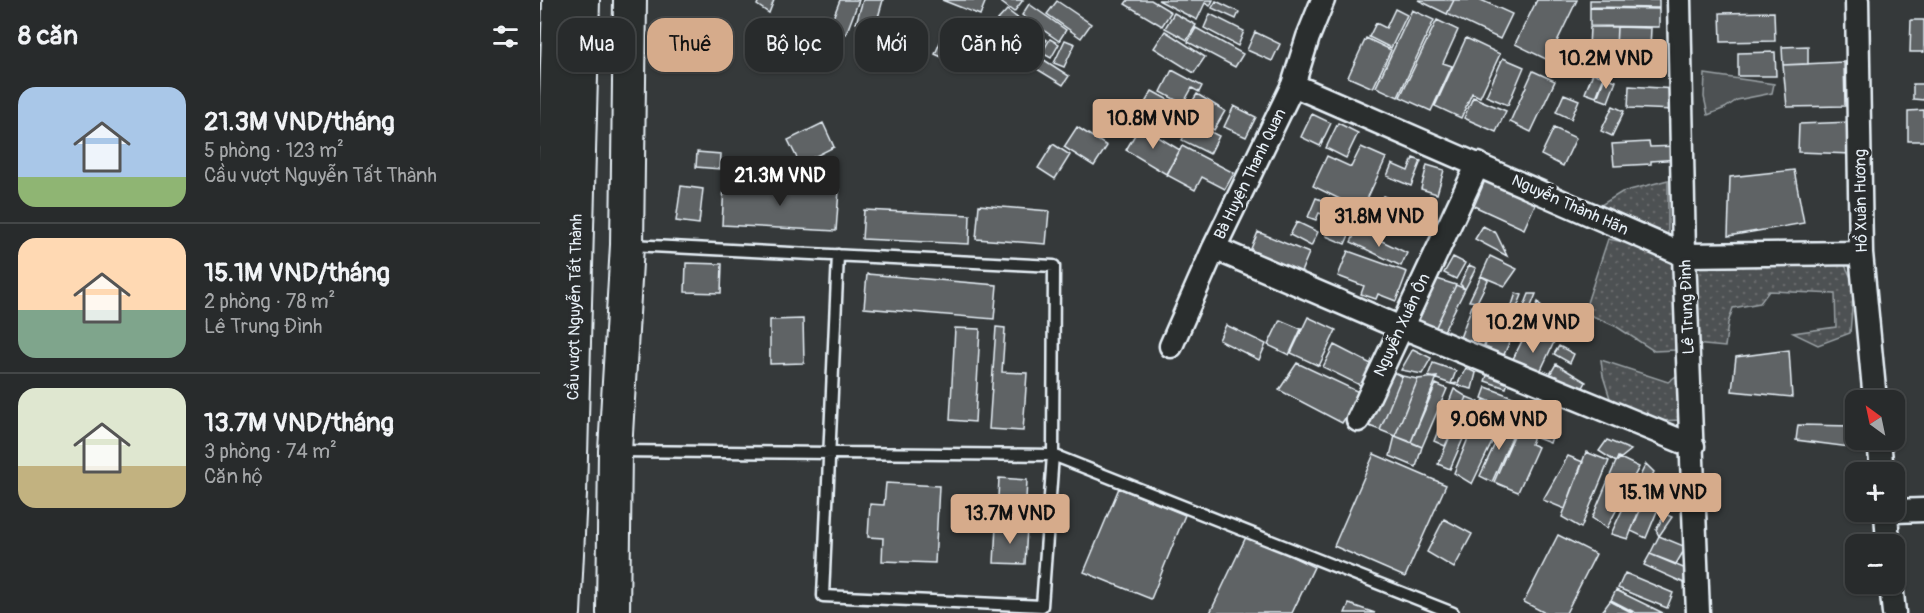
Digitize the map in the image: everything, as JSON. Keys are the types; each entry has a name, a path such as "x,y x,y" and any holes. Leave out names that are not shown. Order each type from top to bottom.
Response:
{"main road":[{"name":"Cầu vượt Nguyễn Tất Thành","path":"540,613 559,0"},
{"name":"Cầu vượt Nguyễn Tất Thành","path":"564,613 570,494 582,0"},
{"path":"613,613 615,451 627,245 630,0"}],"street":[{"name":"Bà Huyện Thanh Quan","path":"1171,346 1214,248 1293,85 1308,37 1323,0"},
{"name":"Lê Trung Đình","path":"1679,0 1684,255 1698,613"},
{"name":"Hồ Xuân Hương","path":"1857,0 1862,253 1874,390"},
{"name":"Nguyễn Thành Hãn","path":"1293,85 1684,255 1862,253"},
{"name":"Nguyễn Xuân Ôn","path":"1358,420 1478,164"},
{"path":"1214,248 1401,328 1693,446"},
{"path":"1905,511 1924,510"},
{"path":"1893,594 1894,613"}],"lane":[{"path":"627,245 838,255 1054,266 1053,455 1042,606 824,596 838,255"},
{"path":"615,451 1053,455 1453,613"}],"shaded area":[{"path":"1705,74 1774,84 1772,93 1737,100 1708,115 1704,97"},
{"path":"1668,180 1668,248 1601,205 1622,192"},
{"path":"1608,239 1677,252 1675,350 1654,351 1617,327 1584,312"},
{"path":"1775,259 1843,261 1854,284 1850,333 1818,345 1793,333 1836,327 1835,294 1769,291 1760,303 1733,308 1728,323 1725,347 1694,344 1692,267"},
{"path":"1601,360 1668,382 1679,374 1682,420 1654,421 1615,414 1603,376"}],"building":[{"path":"759,0 774,0 769,13 757,5"},
{"path":"840,0 859,0 846,34 843,33 843,18 833,18"},
{"path":"863,0 883,0 878,18 858,18"},
{"path":"942,0 986,0 980,15"},
{"path":"998,0 1023,0 1014,12"},
{"path":"1128,0 1151,0 1171,12 1162,26 1125,4"},
{"path":"1158,0 1213,0 1210,6 1205,3 1197,20"},
{"path":"1418,0 1454,0 1447,14"},
{"path":"1454,0 1481,0 1512,14 1500,39 1447,14"},
{"path":"1537,0 1577,0 1548,60 1515,44"},
{"path":"1590,0 1659,0 1659,8 1590,7"},
{"path":"1057,1 1091,24 1081,38 1047,14"},
{"path":"1216,1 1239,12 1236,19 1212,8"},
{"path":"1029,4 1066,30 1059,41 1043,30 1043,18 1026,18 1022,15"},
{"path":"1590,8 1659,9 1659,27 1590,26"},
{"path":"1395,9 1407,15 1391,48 1369,37 1376,23 1386,28"},
{"path":"1007,10 1017,18 1000,18"},
{"path":"1412,10 1434,20 1398,97 1376,87"},
{"path":"1774,12 1775,41 1721,42 1720,13"},
{"path":"1174,13 1196,25 1187,40 1165,28"},
{"path":"1210,14 1244,31 1238,46 1204,28"},
{"path":"1437,20 1458,30 1443,63 1452,66 1431,111 1400,97"},
{"path":"1911,20 1924,20 1924,52 1910,52"},
{"path":"1590,27 1617,27 1616,48 1589,48"},
{"path":"1617,27 1651,28 1650,49 1616,48"},
{"path":"1196,28 1243,54 1235,67 1188,42"},
{"path":"1165,31 1205,57 1194,73 1154,48"},
{"path":"1255,32 1280,44 1272,61 1247,50"},
{"path":"1366,38 1391,50 1373,88 1348,77"},
{"path":"1466,38 1500,54 1480,97 1472,93 1461,118 1435,106"},
{"path":"1050,39 1059,44 1051,58 1043,51"},
{"path":"1065,40 1075,44 1064,67 1054,63"},
{"path":"940,42 940,56 935,54"},
{"path":"1808,46 1808,64 1783,65 1782,47"},
{"path":"1589,48 1616,48 1616,69 1589,69"},
{"path":"1616,48 1650,49 1650,73 1616,72"},
{"path":"1775,52 1776,76 1738,76 1738,53"},
{"path":"1503,58 1524,67 1508,105 1486,96"},
{"path":"1043,59 1069,76 1063,85 1042,72"},
{"path":"1844,62 1845,106 1787,107 1783,65"},
{"path":"1172,70 1202,86 1199,92 1192,88 1183,104 1161,92"},
{"path":"1533,71 1555,81 1531,132 1510,122"},
{"path":"1593,73 1604,77 1596,97 1585,93"},
{"path":"1605,77 1616,81 1608,102 1597,98"},
{"path":"1913,84 1924,84 1924,100 1913,99"},
{"path":"1629,86 1675,89 1674,110 1628,108"},
{"path":"1152,91 1176,104 1168,120 1143,106"},
{"path":"1197,94 1225,111 1214,130 1185,113"},
{"path":"1564,94 1579,100 1571,119 1556,112"},
{"path":"1473,97 1506,111 1496,132 1464,118"},
{"path":"1234,106 1256,117 1246,137 1224,127"},
{"path":"1613,106 1624,111 1612,136 1601,131"},
{"path":"1924,110 1924,141 1908,141 1908,111"},
{"path":"1312,114 1331,123 1320,146 1301,137"},
{"path":"1191,122 1219,136 1210,154 1182,140"},
{"path":"1852,122 1852,154 1798,152 1799,124"},
{"path":"823,123 834,147 800,164 788,140"},
{"path":"1338,123 1358,133 1346,158 1326,148"},
{"path":"1140,126 1180,150 1166,174 1126,150"},
{"path":"1077,127 1107,146 1094,166 1064,147"},
{"path":"1554,128 1576,138 1563,166 1541,155"},
{"path":"1649,142 1650,147 1678,146 1679,159 1651,161 1651,164 1614,166 1612,144"},
{"path":"1053,144 1070,155 1055,179 1038,168"},
{"path":"1182,146 1234,173 1225,189 1202,177 1195,190 1167,175"},
{"path":"1361,147 1386,158 1362,210 1313,186 1327,156 1351,167"},
{"path":"697,152 721,154 720,169 696,167"},
{"path":"1413,158 1421,161 1411,186 1387,176 1392,164 1408,171"},
{"path":"1427,165 1444,170 1437,194 1421,189"},
{"path":"1794,170 1804,223 1728,236 1730,177"},
{"path":"1486,178 1537,200 1524,229 1474,206"},
{"path":"724,184 839,190 836,231 722,225"},
{"path":"681,186 703,189 699,224 676,221"},
{"path":"1383,196 1402,204 1394,222 1375,214"},
{"path":"1316,198 1335,205 1330,217 1319,213 1316,220 1308,217"},
{"path":"979,205 1049,211 1046,244 976,239"},
{"path":"1345,209 1358,215 1345,244 1326,236 1332,222 1338,225"},
{"path":"864,210 970,215 969,244 862,239"},
{"path":"1297,222 1318,232 1311,246 1290,235"},
{"path":"1483,226 1496,233 1507,256 1475,239"},
{"path":"1357,229 1407,253 1401,266 1351,242"},
{"path":"1258,232 1309,253 1301,272 1250,251"},
{"path":"1348,251 1407,272 1396,301 1378,294 1376,299 1361,294 1364,286 1338,276"},
{"path":"1490,256 1517,269 1505,286 1481,276"},
{"path":"1453,257 1465,263 1456,279 1444,273"},
{"path":"686,263 722,264 721,293 685,292"},
{"path":"1469,265 1476,268 1465,289 1460,284"},
{"path":"867,274 997,285 994,319 864,308"},
{"path":"1481,276 1488,280 1477,302 1469,301"},
{"path":"1437,279 1456,285 1433,333 1415,327"},
{"path":"1456,285 1465,289 1441,337 1433,333"},
{"path":"1516,293 1522,295 1514,315 1509,314"},
{"path":"1529,294 1536,294 1527,316 1521,314"},
{"path":"1538,302 1544,311 1533,337 1524,334"},
{"path":"1472,306 1497,308 1482,351 1458,343"},
{"path":"1497,308 1520,318 1499,366 1481,359"},
{"path":"1308,317 1336,330 1319,366 1291,353"},
{"path":"803,319 804,363 770,364 770,320"},
{"path":"1280,320 1301,329 1289,355 1268,345"},
{"path":"1226,325 1266,344 1259,360 1219,340"},
{"path":"996,327 1005,328 1002,372 1027,373 1023,431 989,429"},
{"path":"955,328 980,329 975,422 950,420"},
{"path":"1555,340 1539,374 1512,361 1522,341"},
{"path":"1334,345 1379,368 1368,389 1323,367"},
{"path":"1559,346 1574,354 1570,363 1554,354"},
{"path":"1413,349 1431,358 1422,374 1401,370"},
{"path":"1789,350 1792,397 1732,391 1736,357"},
{"path":"1297,363 1361,393 1342,423 1279,390"},
{"path":"1433,363 1456,371 1451,384 1428,376"},
{"path":"1556,364 1586,382 1580,393 1549,376"},
{"path":"1466,368 1476,373 1472,389 1451,384 1458,383"},
{"path":"1385,369 1402,376 1380,430 1361,423"},
{"path":"1489,370 1510,377 1506,388 1485,381"},
{"path":"1402,376 1418,379 1395,436 1380,430"},
{"path":"1437,377 1411,442 1395,436 1418,379"},
{"path":"1436,384 1447,389 1422,447 1411,442"},
{"path":"1486,387 1534,405 1526,417 1482,398"},
{"path":"1454,389 1467,397 1445,446 1434,441"},
{"path":"1467,397 1479,402 1450,469 1438,464"},
{"path":"1484,399 1508,409 1472,484 1454,473"},
{"path":"1547,410 1560,414 1550,443 1537,438"},
{"path":"1506,420 1517,426 1492,482 1480,476"},
{"path":"1520,422 1537,429 1531,444 1538,447 1518,492 1494,482"},
{"path":"1798,425 1845,426 1845,446 1796,440"},
{"path":"1395,436 1422,447 1416,467 1390,456"},
{"path":"1607,440 1631,450 1616,462 1599,451"},
{"path":"1586,452 1609,461 1581,528 1562,517"},
{"path":"1374,454 1446,485 1405,577 1334,546"},
{"path":"1568,456 1583,462 1565,509 1543,500"},
{"path":"1618,457 1639,467 1607,528 1592,518"},
{"path":"1646,464 1654,472 1645,489 1636,484"},
{"path":"999,478 1027,480 1025,518 997,517"},
{"path":"886,483 939,486 935,563 882,561 883,538 868,537 870,504 884,505"},
{"path":"1651,486 1665,492 1646,538 1631,531"},
{"path":"1119,488 1185,515 1151,599 1084,572"},
{"path":"1632,489 1645,495 1628,539 1611,534"},
{"path":"1665,514 1672,517 1659,536 1656,530"},
{"path":"1444,519 1472,534 1454,568 1427,552"},
{"path":"996,526 1027,527 1025,564 994,563"},
{"path":"1247,535 1314,567 1292,613 1210,613"},
{"path":"1558,535 1596,554 1566,613 1545,613 1524,602"},
{"path":"1659,536 1686,547 1676,564 1650,554"},
{"path":"1650,554 1693,572 1693,587 1644,565"},
{"path":"1625,573 1673,593 1667,608 1618,588"},
{"path":"1616,590 1663,613 1636,613 1611,600"},
{"path":"1610,601 1633,613 1601,613"},
{"path":"1349,604 1375,613 1345,613"}]}
